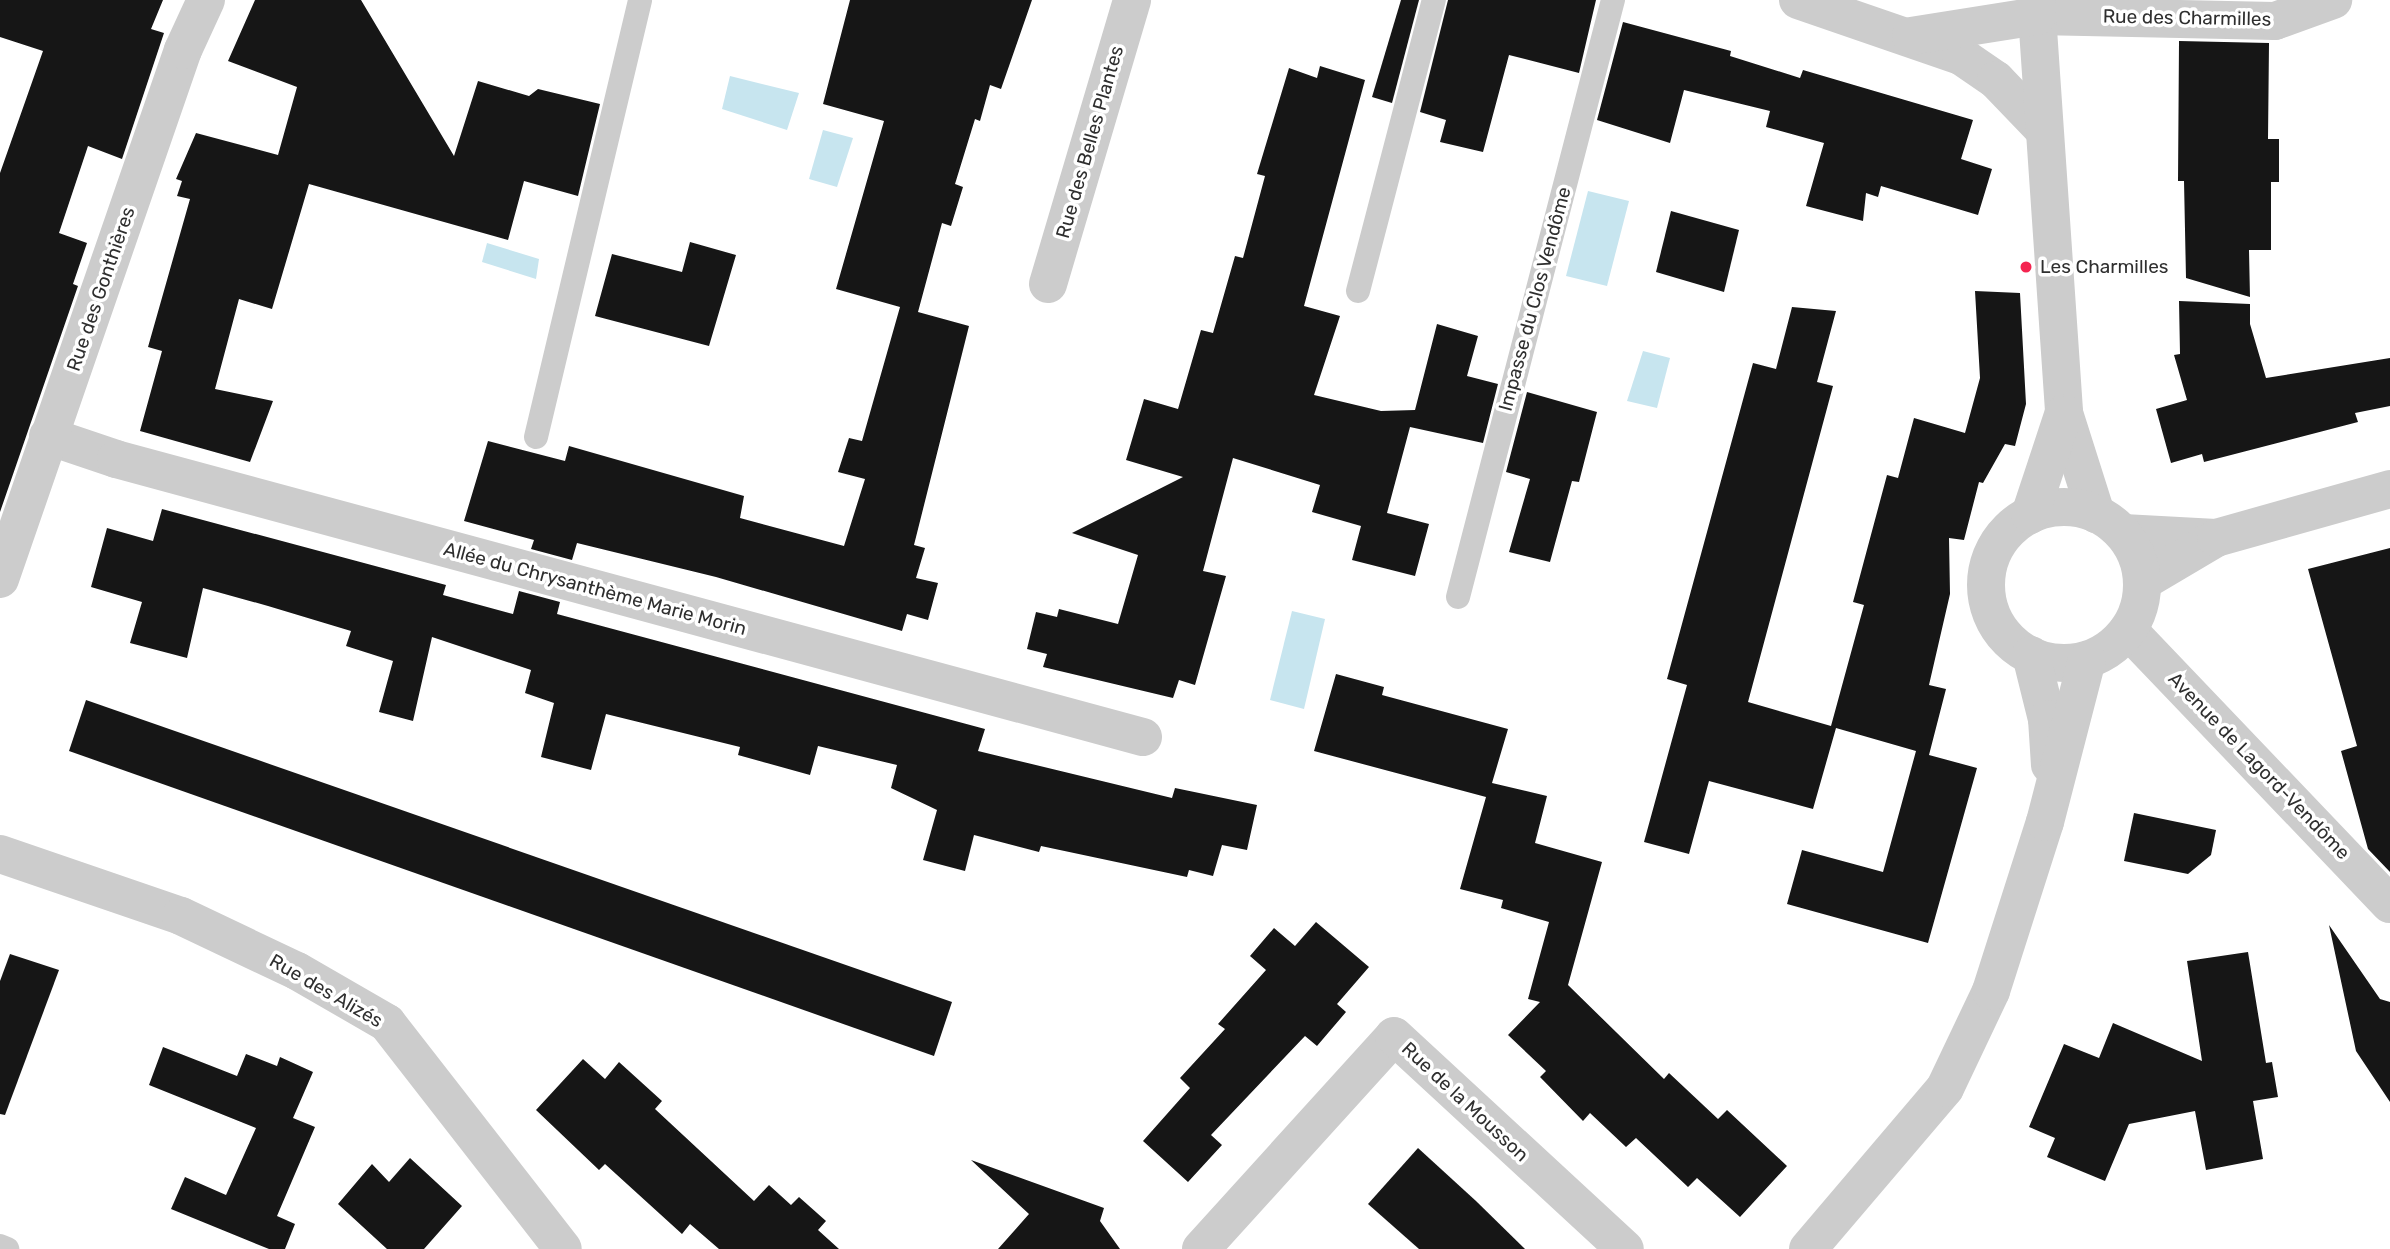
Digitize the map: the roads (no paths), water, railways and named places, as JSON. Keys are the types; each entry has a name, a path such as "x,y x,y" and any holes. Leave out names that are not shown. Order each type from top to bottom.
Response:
{"street":[{"name":"Rue des Gonthières","path":"0,579 183,50 206,0"},
{"name":"Rue des Belles Plantes","path":"1048,284 1132,0"},
{"path":"1798,0 1961,56 1996,80 2043,129"},
{"name":"Rue des Charmilles","path":"1905,37 2037,8 2275,21 2333,0"},
{"path":"2037,8 2064,414 2109,524"},
{"path":"2030,515 2085,509 2109,524 2136,552 2142,582 2141,600 2128,629 2105,651 2087,660 2063,663 2031,655 2000,631 1989,610 1985,585 2000,540 2030,515 2064,414"},
{"name":"Allée du Chrysanthème Marie Morin","path":"48,436 116,459 1143,737"},
{"path":"2142,582 2216,538 2390,489"},
{"path":"2109,524 2216,538"},
{"name":"Avenue de Lagord-Vendôme","path":"2128,629 2390,904"},
{"path":"2031,655 2046,719 2052,795"},
{"path":"1808,1249 1945,1088 1991,991 2052,795 2087,660"},
{"name":"Rue des Alizés","path":"0,854 181,916 297,971 387,1023 563,1249"},
{"name":"Rue de la Mousson","path":"1201,1249 1394,1036 1625,1249"}],"lane":[{"path":"536,437 640,0"},
{"path":"1357,291 1434,0"},
{"name":"Impasse du Clos Vendôme","path":"1458,597 1613,0"},
{"path":"0,1246 8,1249"}],"water":[{"path":"730,76 799,93 787,130 722,109"},
{"path":"823,130 853,138 837,187 809,179"},
{"path":"1588,191 1629,201 1607,286 1566,276"},
{"path":"487,243 539,259 536,279 482,262"},
{"path":"1643,351 1670,358 1657,408 1627,401"},
{"path":"1292,611 1325,619 1304,709 1270,700"}],"place":[{"name":"Les Charmilles","path":"2026,267"}]}
